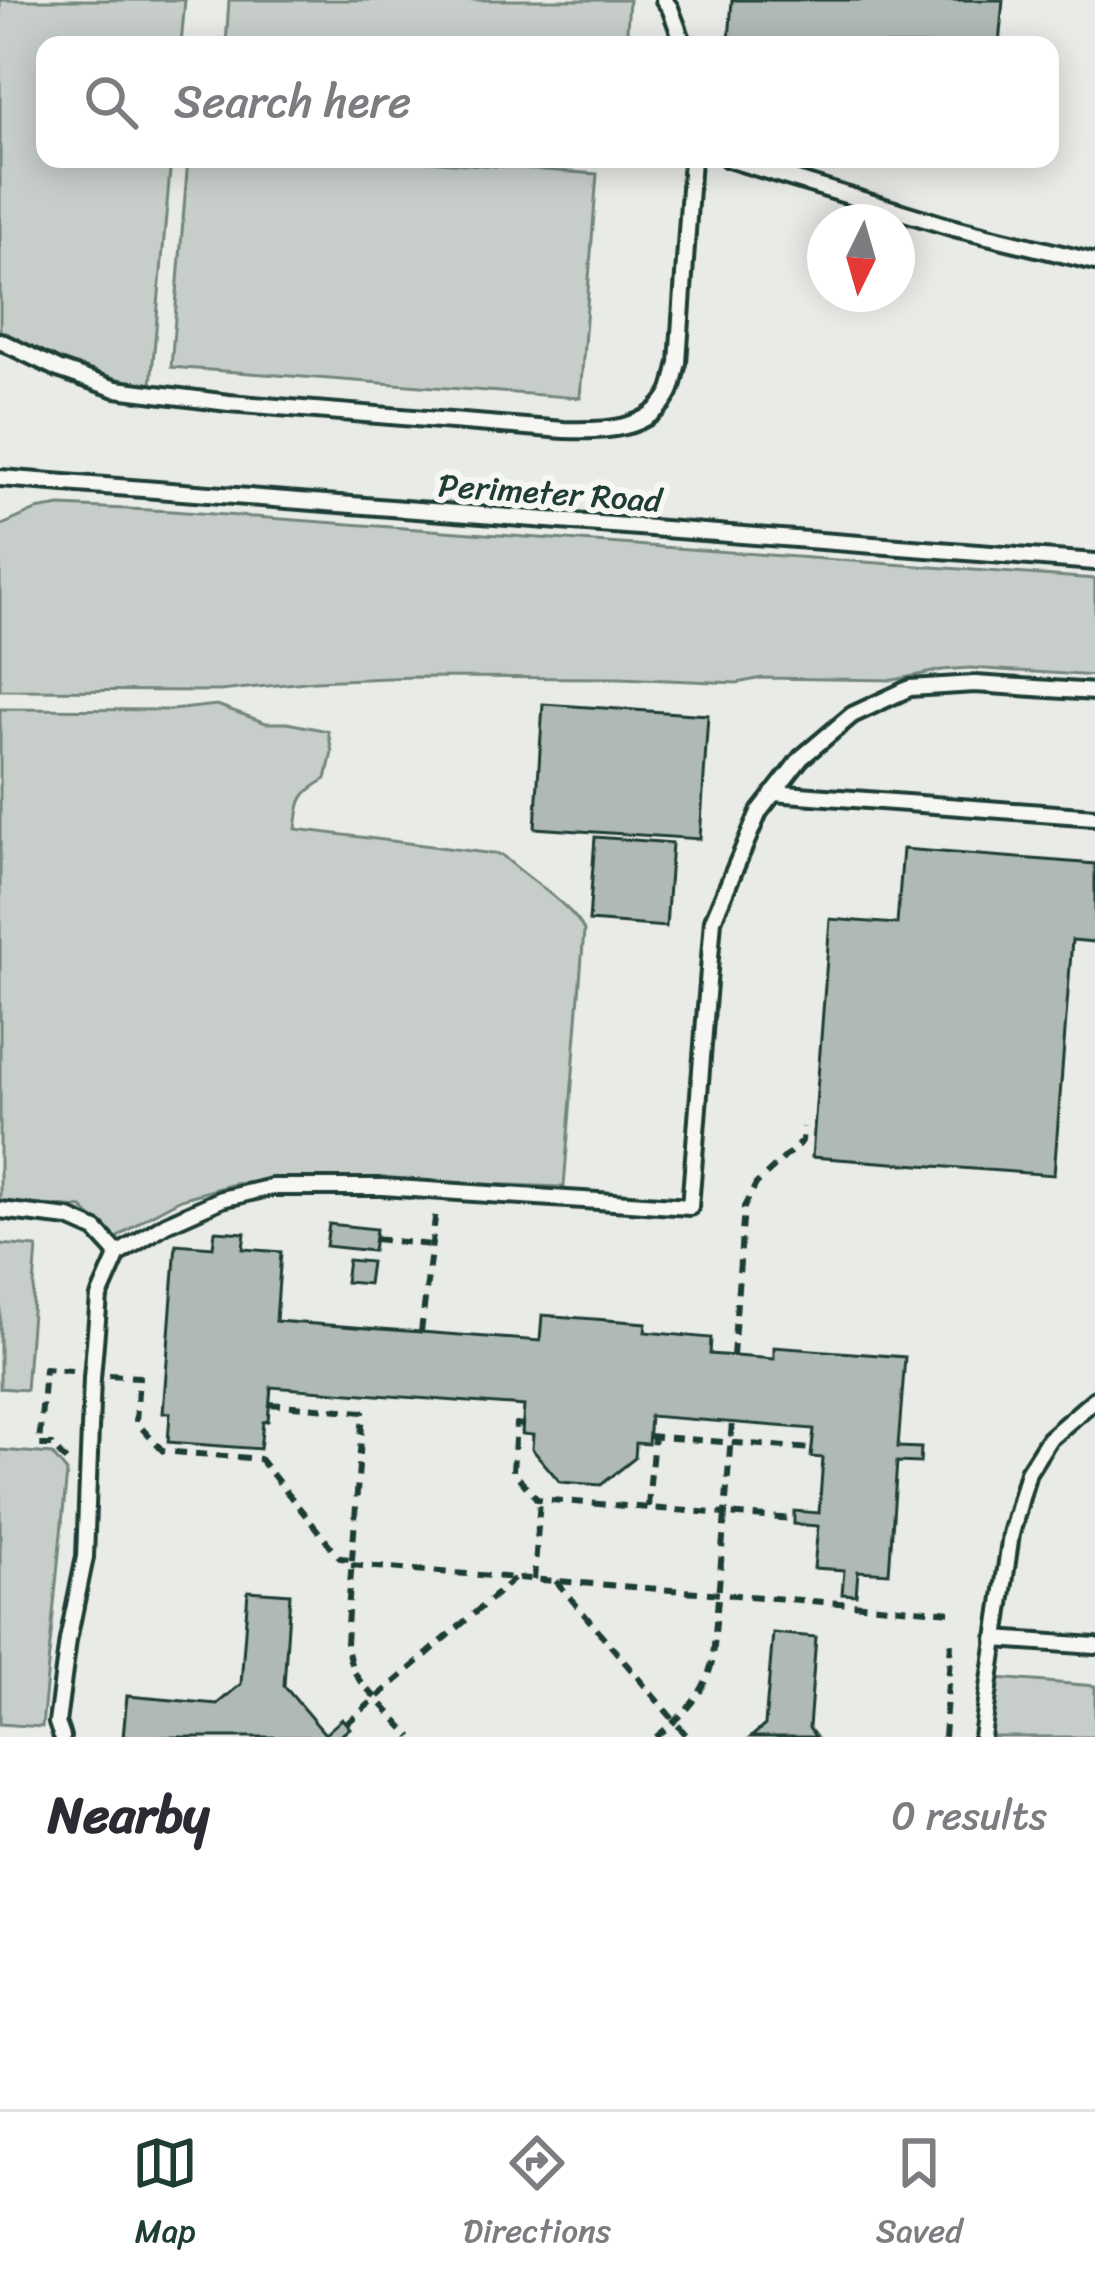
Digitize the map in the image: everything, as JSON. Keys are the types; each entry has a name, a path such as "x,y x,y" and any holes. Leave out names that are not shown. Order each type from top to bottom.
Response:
{"lane":[{"path":"664,0 681,36"},
{"path":"0,341 58,369 116,389 564,430 615,429 651,415 670,393 677,363 691,168"},
{"path":"757,168 954,228 1095,262"},
{"name":"Perimeter Road","path":"0,478 1095,562"},
{"path":"58,1732 68,1640 85,1557 99,1297 118,1254 166,1224 222,1199 272,1187 403,1188 689,1207 713,920 759,812 800,758 852,715 910,688 975,684 1095,692"},
{"path":"773,794 1095,817"},
{"path":"0,1210 69,1218 96,1230 118,1254"},
{"path":"982,1737 1011,1534 1028,1472 1049,1438 1095,1399"},
{"path":"995,1639 1095,1646"}],"path":[{"path":"733,1356 744,1207 756,1184 802,1141 803,1126"},
{"path":"421,1332 437,1204"},
{"path":"375,1239 432,1245"},
{"path":"72,1467 52,1445 40,1445 45,1369 139,1378 136,1422 164,1451 260,1459 340,1558 352,1562 953,1612"},
{"path":"269,1405 363,1412 348,1655 359,1681 412,1737"},
{"path":"656,1737 702,1694 709,1679 732,1422"},
{"path":"523,1425 516,1424 513,1471 537,1499 794,1519"},
{"path":"648,1508 651,1436 812,1449"},
{"path":"534,1580 540,1499"},
{"path":"346,1724 515,1578"},
{"path":"556,1581 688,1737"},
{"path":"944,1737 951,1643"}],"shaded area":[{"path":"0,0 185,0 182,36 36,36 36,168 170,168 151,385 73,366 0,332"},
{"path":"229,0 629,0 627,36 227,36"},
{"path":"187,168 518,168 597,174 580,398 171,367"},
{"path":"60,506 1095,579 1095,676 970,668 894,680 762,678 737,683 414,677 220,691 0,690 0,526 36,510"},
{"path":"217,705 266,723 328,731 332,752 326,779 302,798 296,829 502,855 579,922 584,931 564,1187 306,1178 234,1184 181,1199 115,1239 82,1208 0,1202 0,709 171,710"},
{"path":"0,1244 37,1247 26,1390 0,1388"},
{"path":"0,1450 52,1454 67,1472 42,1727 0,1724"},
{"path":"996,1678 1095,1686 1095,1737 990,1737"}],"building":[{"path":"732,0 1003,0 1000,36 729,36"},
{"path":"543,704 708,715 700,839 535,828"},
{"path":"595,837 672,843 666,927 589,921"},
{"path":"903,849 1095,864 1095,942 1072,940 1054,1175 812,1157 830,919 897,924"},
{"path":"329,1224 376,1229 373,1251 326,1246"},
{"path":"215,1231 245,1233 243,1249 281,1252 276,1321 540,1341 542,1315 646,1323 645,1332 711,1338 710,1354 774,1359 774,1347 905,1357 898,1447 921,1448 920,1463 897,1462 889,1573 858,1571 856,1595 842,1594 844,1570 814,1568 818,1526 794,1524 794,1511 819,1513 823,1458 811,1457 814,1429 650,1416 648,1444 636,1443 635,1458 601,1485 560,1482 532,1449 533,1435 522,1434 524,1406 271,1387 260,1449 168,1442 170,1413 163,1413 176,1244 213,1247"},
{"path":"348,1260 371,1262 368,1284 345,1282"},
{"path":"248,1591 290,1594 284,1686 325,1734 342,1719 350,1728 339,1737 123,1737 127,1696 217,1704 241,1684"},
{"path":"773,1633 816,1637 809,1728 816,1737 751,1737 765,1725"}]}
